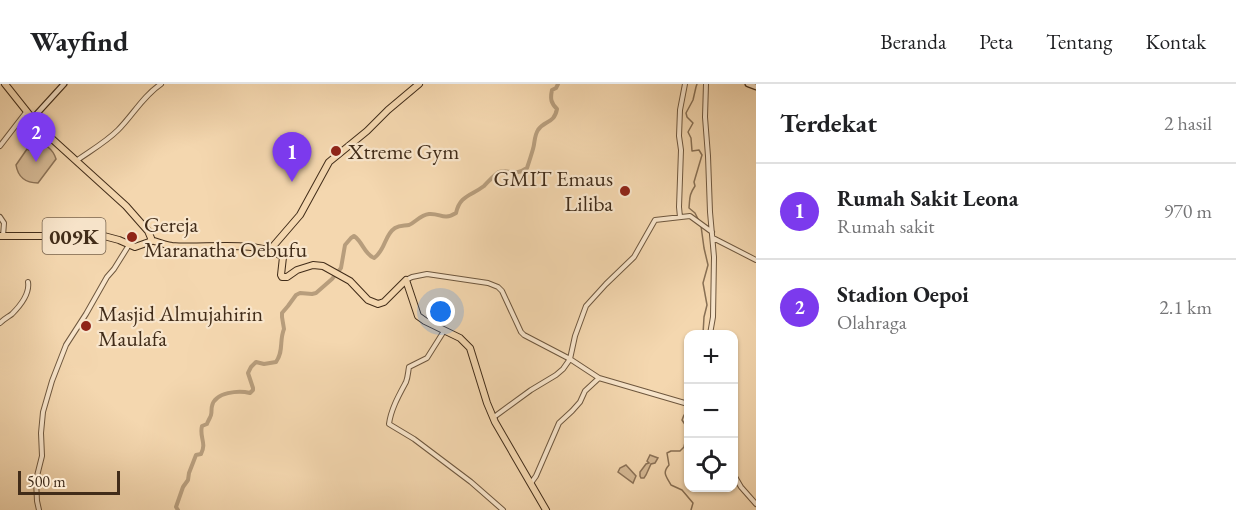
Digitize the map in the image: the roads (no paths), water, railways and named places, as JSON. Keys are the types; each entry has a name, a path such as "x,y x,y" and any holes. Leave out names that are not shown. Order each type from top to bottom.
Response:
{"main road":[{"path":"6,84 48,137 133,213 153,240 172,246 247,247 269,251 283,257 281,276 287,277 297,270 313,265 323,266 354,285 368,300 379,304 406,280 418,316 465,341 470,348 493,418 546,510"},
{"path":"33,118 64,84"},
{"path":"269,251 300,215 329,162 419,84"},
{"path":"748,84 756,87"},
{"name":"009K","path":"2,236 104,236 137,247 153,240"}],"street":[{"path":"79,163 113,135 154,88 161,84"},
{"path":"680,217 681,150 679,136 680,110 685,84"},
{"path":"706,84 705,117 713,238 711,330"},
{"path":"0,146 27,111"},
{"path":"493,418 563,369 570,359 576,333 588,304 634,257 655,220 690,216 712,232"},
{"path":"0,217 4,223 2,236"},
{"path":"713,238 756,260"},
{"path":"39,510 36,476 42,456 43,412 52,381 66,345 129,245"},
{"path":"406,280 427,274 488,283 498,287 522,333 599,378 684,403"},
{"path":"0,323 14,312 28,294 28,282"},
{"path":"445,330 426,358 409,368 389,424 414,439 471,482 503,510"},
{"path":"531,483 558,423 572,411 585,392 599,378"},
{"path":"738,482 756,504"}],"waterway":[{"path":"178,510 176,507 196,455 201,454 203,450 202,426 207,424 211,416 214,401 228,393 250,393 253,390 248,373 251,367 256,362 264,364 276,362 280,354 284,329 282,313 296,295 316,293 332,279 341,268 345,245 354,236 374,258 395,228 409,225 426,215 445,217 452,215 456,213 463,199 484,186 499,172 519,172 527,168 537,132 556,114 557,109 552,103 551,96 552,90 558,84"},
{"path":"697,84 693,100 686,113 693,123 688,132 692,151 699,150 702,155 694,182 695,186 690,196 689,208 699,221"},
{"path":"701,226 708,265 703,283 707,305 703,330"},
{"path":"684,415 682,420 684,423"},
{"path":"686,438 684,447 680,451 667,453 669,465 665,472 671,485 682,490 693,503 691,510"}],"place":[{"name":"Xtreme Gym","path":"336,151"},
{"name":"Stadion Oepoi","path":"36,162"},
{"name":"Rumah Sakit Leona","path":"292,182"},
{"name":"GMIT Emaus Liliba","path":"625,191"},
{"name":"Gereja Maranatha Oebufu","path":"132,237"},
{"name":"Masjid Almujahirin Maulafa","path":"86,326"}]}
